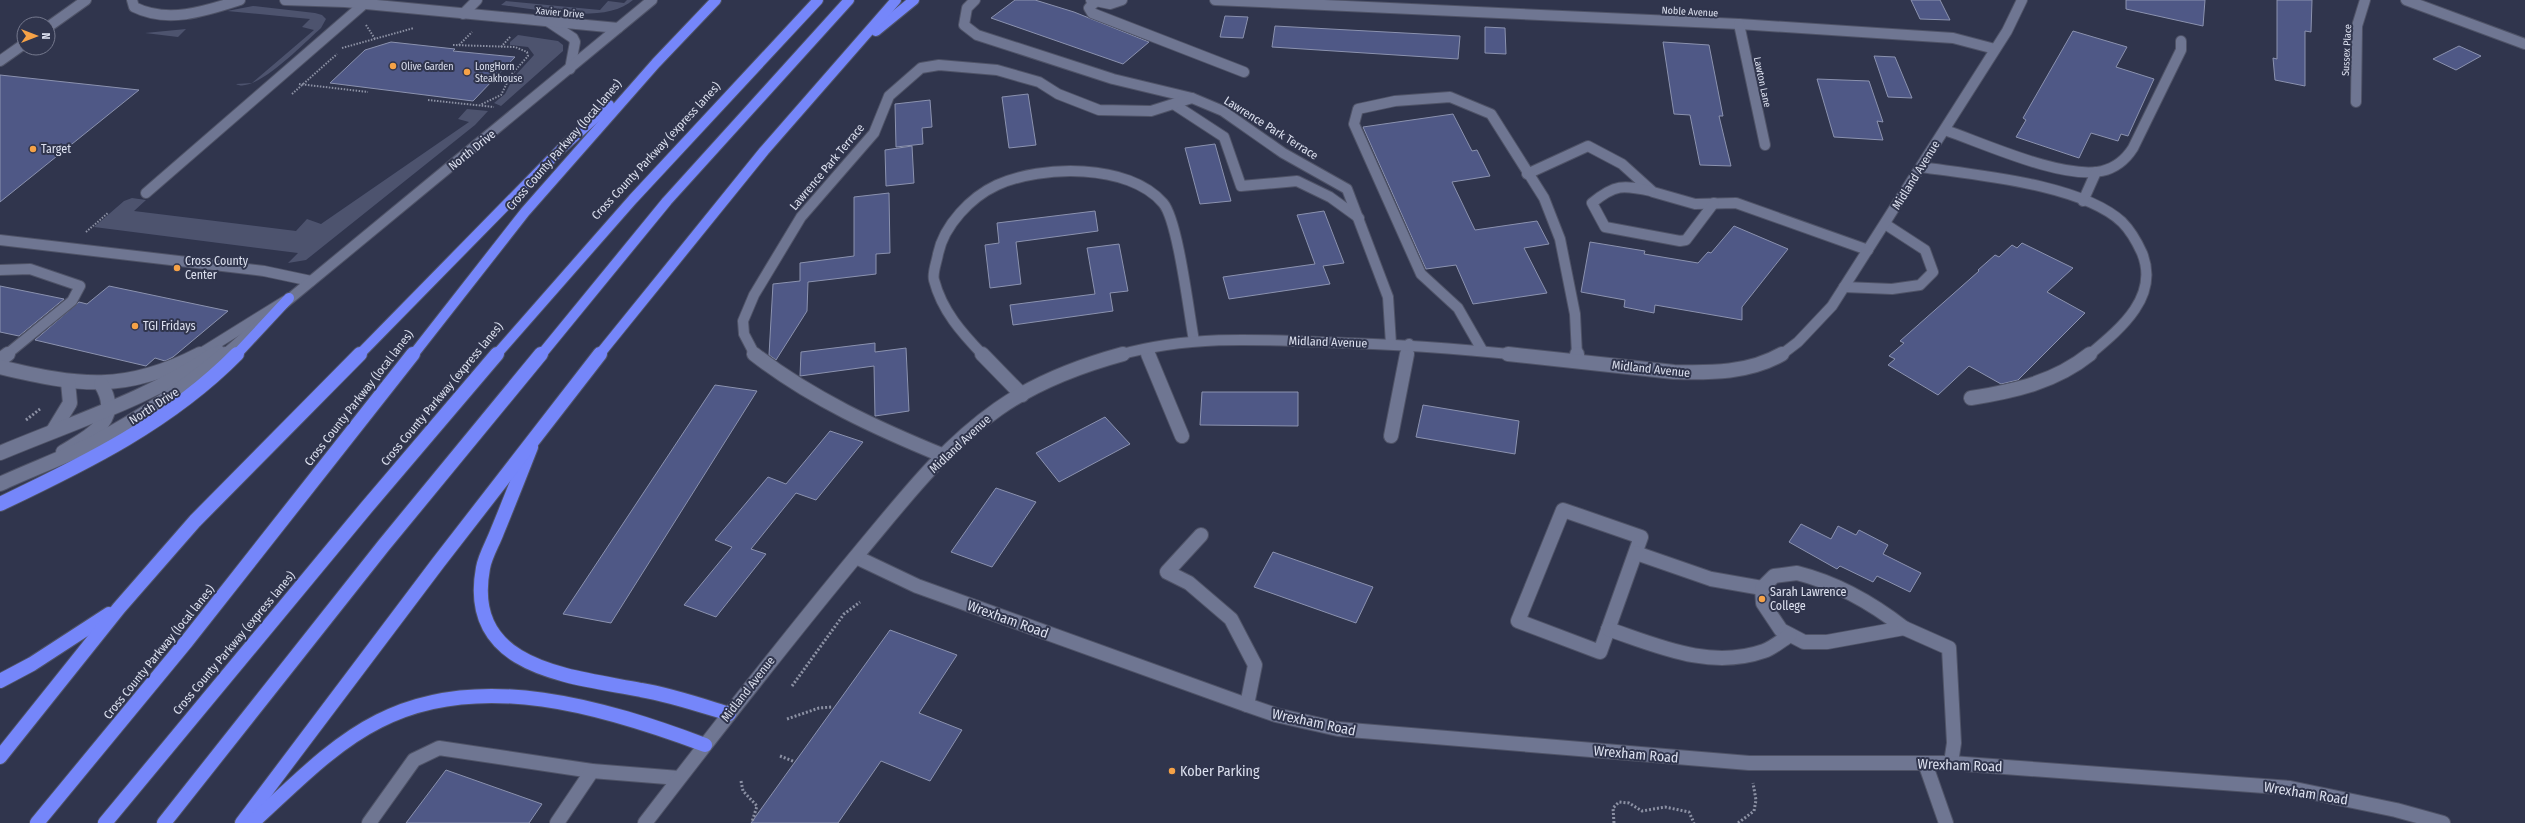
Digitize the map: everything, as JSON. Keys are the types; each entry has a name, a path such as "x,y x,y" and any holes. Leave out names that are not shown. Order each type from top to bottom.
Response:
{"highway":[{"name":"Cross County Parkway (local lanes)","path":"37,823 197,629 525,212 656,63 716,0"},
{"path":"753,67 812,0"},
{"name":"Cross County Parkway (express lanes)","path":"105,823 511,336 595,239 753,67 818,0"},
{"path":"164,823 393,533 662,207 850,0"},
{"path":"242,823 536,434 777,135 896,0"},
{"path":"849,53 914,0"},
{"path":"0,757 119,608 190,526 561,149 656,63"},
{"path":"0,504 96,458 173,409 220,371 289,298"},
{"path":"536,434 483,568 479,588 480,605 484,623 492,636 516,658 549,672 669,695 729,714"},
{"path":"0,681 32,664 119,608"},
{"path":"252,823 331,753 373,724 413,707 456,698 510,695 567,703 627,717 705,745"}],"street":[{"path":"56,21 86,0"},
{"path":"132,0 134,7 140,11 172,15 202,11 240,0"},
{"name":"Xavier Drive","path":"285,0 364,4 618,28"},
{"path":"463,14 477,0"},
{"name":"North Drive","path":"0,453 158,388 188,372 311,281 652,0"},
{"path":"975,0 967,8 964,25 968,31 1113,79 1192,98"},
{"path":"1122,0 1110,4 1093,1 1089,8 1092,13 1244,72"},
{"name":"Noble Avenue","path":"1215,0 1739,24 1953,38 1995,49"},
{"name":"Midland Avenue","path":"645,823 729,714 856,557 944,456 979,423 1022,395 1065,373 1092,363 1146,349 1194,341 1239,339 1409,344 1482,350 1674,372 1702,373 1736,370 1763,363 1788,352 1812,331 1844,287 2007,32 2022,0"},
{"name":"Sussex Place","path":"2356,102 2357,26 2365,0"},
{"path":"2406,0 2525,44"},
{"path":"146,193 364,4"},
{"path":"549,22 573,38 575,42 570,69"},
{"name":"Lawton Lane","path":"1739,24 1765,145"},
{"path":"1945,130 2065,169 2096,172 2118,163 2131,152 2181,50 2181,42"},
{"path":"0,61 16,50"},
{"name":"Lawrence Park Terrace","path":"944,456 896,436 815,394 777,372 752,352 744,334 743,321 754,294 801,217 874,133 889,96 921,68 940,65 997,70 1039,82 1058,94 1099,110 1151,111 1175,105 1192,98 1223,111 1283,152 1347,189 1388,296 1391,344"},
{"path":"1482,350 1458,308 1421,274 1354,124 1358,109 1395,101 1450,97 1491,114 1527,174 1544,198 1560,239 1575,314 1577,361"},
{"path":"1175,105 1224,137 1241,186 1297,181 1330,197 1359,218"},
{"path":"1527,174 1588,146 1622,164 1653,192"},
{"path":"1921,167 1998,179 2082,201 2120,221 2141,249 2145,265 2147,284 2140,300 2098,348 2060,374 2010,391 1971,398"},
{"path":"1022,395 953,323 933,279 940,244 952,221 976,199 997,185 1026,176 1053,172 1090,172 1115,175 1142,186 1164,203 1175,230 1194,341"},
{"path":"2082,201 2096,172"},
{"path":"1714,204 1686,240 1680,242 1605,227 1592,203 1609,188 1615,186 1628,186 1695,204 1736,203 1868,250"},
{"path":"1844,287 1892,289 1920,285 1933,272 1925,250 1885,224"},
{"path":"0,240 264,271 311,281"},
{"path":"0,270 30,269 80,286 72,301 0,360"},
{"path":"0,366 68,382 101,384 156,374 181,365 289,298"},
{"name":"North Drive","path":"0,484 97,441 184,386 209,368 289,298"},
{"path":"1391,436 1409,344"},
{"path":"1146,349 1182,436"},
{"path":"53,431 71,403 71,390 68,382"},
{"path":"43,464 96,431 106,419 110,407 109,395 101,384"},
{"path":"1563,510 1641,537 1636,553 1600,652 1518,621 1563,510"},
{"path":"1200,535 1167,572 1189,583 1231,619 1254,665 1247,704"},
{"path":"1636,553 1711,579 1762,588"},
{"name":"Wrexham Road","path":"856,557 917,586 1276,715 1338,730 1749,763 1951,763 2290,788 2396,810 2443,823"},
{"path":"1904,628 1826,642 1804,642 1781,630 1762,603 1762,588 1774,576 1797,573 1822,579 1879,608 1904,628 1931,638 1949,648 1954,743 1951,763"},
{"path":"1608,629 1684,655 1722,658 1764,651 1790,635"},
{"path":"369,823 414,760 439,748 592,771 679,778"},
{"path":"1925,763 1946,823"},
{"path":"557,823 592,771"}],"path":[{"path":"364,22 375,39"},
{"path":"337,47 344,48 419,26"},
{"path":"458,46 476,29"},
{"path":"501,47 514,33"},
{"path":"452,45 523,49 528,56 511,75 501,95 480,105"},
{"path":"292,94 344,48"},
{"path":"297,84 368,92"},
{"path":"428,100 501,108"},
{"path":"85,233 108,213"},
{"path":"792,686 844,614 860,602"},
{"path":"787,719 819,708 832,707"},
{"path":"780,756 795,762"},
{"path":"1738,823 1754,811 1756,800 1749,763"},
{"path":"741,781 743,791 757,806 752,822"},
{"path":"1614,823 1613,808 1619,802 1629,803 1642,811 1665,806 1679,809 1689,812 1694,823"}],"shaded area":[{"path":"627,0 633,0 621,8 606,12 588,14 551,12 501,5 506,1 600,10 608,1 624,3"},
{"path":"253,6 315,13 322,15 326,19 321,28 293,54 267,75 252,83 314,30 302,27 310,19 227,11"},
{"path":"186,29 178,37 145,33"},
{"path":"518,35 558,41 563,45 563,51 501,106 494,103 505,94 513,78 534,55 528,47 510,45 510,42"},
{"path":"251,83 244,85 236,84"},
{"path":"467,109 488,111 475,125 306,260 288,263 298,253 94,227 124,201 132,198 146,200 134,211 296,231 307,219 321,224 469,122 458,119"}],"building":[{"path":"1015,0 1035,0 1074,12 1149,42 1123,64 991,18"},
{"path":"1911,0 1940,0 1950,20 1920,19"},
{"path":"2126,0 2205,0 2203,26 2126,9"},
{"path":"2277,0 2312,0 2311,32 2305,31 2305,86 2275,80 2273,58 2277,59"},
{"path":"1225,16 1248,17 1243,38 1220,37"},
{"path":"1275,26 1460,36 1458,59 1272,47"},
{"path":"1485,27 1505,28 1506,54 1485,53"},
{"path":"2073,31 2127,47 2116,67 2154,79 2128,136 2121,134 2118,141 2091,133 2079,158 2016,137 2026,120 2023,118"},
{"path":"391,42 455,49 453,51 515,57 473,101 330,83 365,50"},
{"path":"1663,42 1709,45 1723,116 1719,116 1731,166 1700,165 1690,115 1674,114"},
{"path":"2459,46 2481,56 2456,70 2433,59"},
{"path":"1874,56 1895,57 1912,98 1888,97"},
{"name":"Target","path":"0,75 139,90 0,202"},
{"path":"1817,79 1869,81 1883,122 1877,121 1883,140 1834,137"},
{"path":"1028,94 1036,145 1009,148 1002,97"},
{"path":"930,100 932,127 922,128 923,144 896,147 895,104"},
{"path":"1453,114 1472,151 1477,150 1490,176 1452,182 1475,230 1537,221 1549,244 1524,248 1547,293 1473,304 1456,265 1426,269 1363,127"},
{"path":"1215,144 1231,201 1200,204 1185,148"},
{"path":"912,146 914,183 886,186 885,150"},
{"path":"889,193 890,253 876,254 876,274 808,282 807,311 776,360 769,355 773,284 800,281 800,263 854,256 854,197"},
{"path":"1095,211 1098,231 1016,242 1021,284 990,288 985,245 999,243 997,223"},
{"path":"1324,211 1344,263 1323,266 1330,284 1229,299 1223,277 1315,264 1297,215"},
{"path":"1734,226 1788,249 1742,307 1742,320 1655,305 1654,313 1624,307 1625,300 1581,292 1590,242 1645,251 1644,254 1698,263 1708,252 1711,253"},
{"path":"2022,243 2073,268 2047,292 2085,313 2018,380 2001,384 1969,366 1938,395 1888,365 1895,359 1889,356 1904,343 1900,341 1995,255 1999,257 2012,245 2017,248"},
{"path":"1119,244 1128,291 1110,293 1113,311 1013,325 1010,305 1095,294 1087,248"},
{"path":"0,286 64,299 19,336 0,332"},
{"name":"TGI Fridays","path":"109,286 228,311 173,357 165,361 155,358 146,366 35,340 79,302 87,304"},
{"path":"875,343 875,352 906,348 909,411 875,416 874,366 800,376 801,352"},
{"path":"715,385 757,391 611,623 563,614"},
{"path":"1202,392 1298,392 1298,426 1200,425"},
{"path":"1423,405 1519,421 1515,454 1416,437"},
{"path":"1105,417 1130,444 1059,482 1036,453"},
{"path":"830,431 863,442 816,500 796,493 751,549 766,554 716,617 684,605 732,547 715,540 768,477 786,484"},
{"path":"996,488 1036,502 992,567 951,552"},
{"path":"1801,524 1831,539 1838,526 1856,535 1859,530 1888,545 1883,554 1921,573 1910,592 1877,576 1873,582 1840,566 1837,569 1789,542"},
{"path":"1273,552 1373,587 1356,623 1254,587"},
{"path":"890,630 957,655 919,713 962,730 930,781 881,761 838,823 751,823"},
{"path":"446,770 542,804 529,823 406,823"}],"place":[{"name":"Olive Garden","path":"393,66"},
{"name":"LongHorn Steakhouse","path":"467,72"},
{"name":"Target","path":"33,149"},
{"name":"Cross County Center","path":"177,268"},
{"name":"TGI Fridays","path":"135,326"},
{"name":"Sarah Lawrence College","path":"1762,599"},
{"name":"Kober Parking","path":"1172,771"}]}
